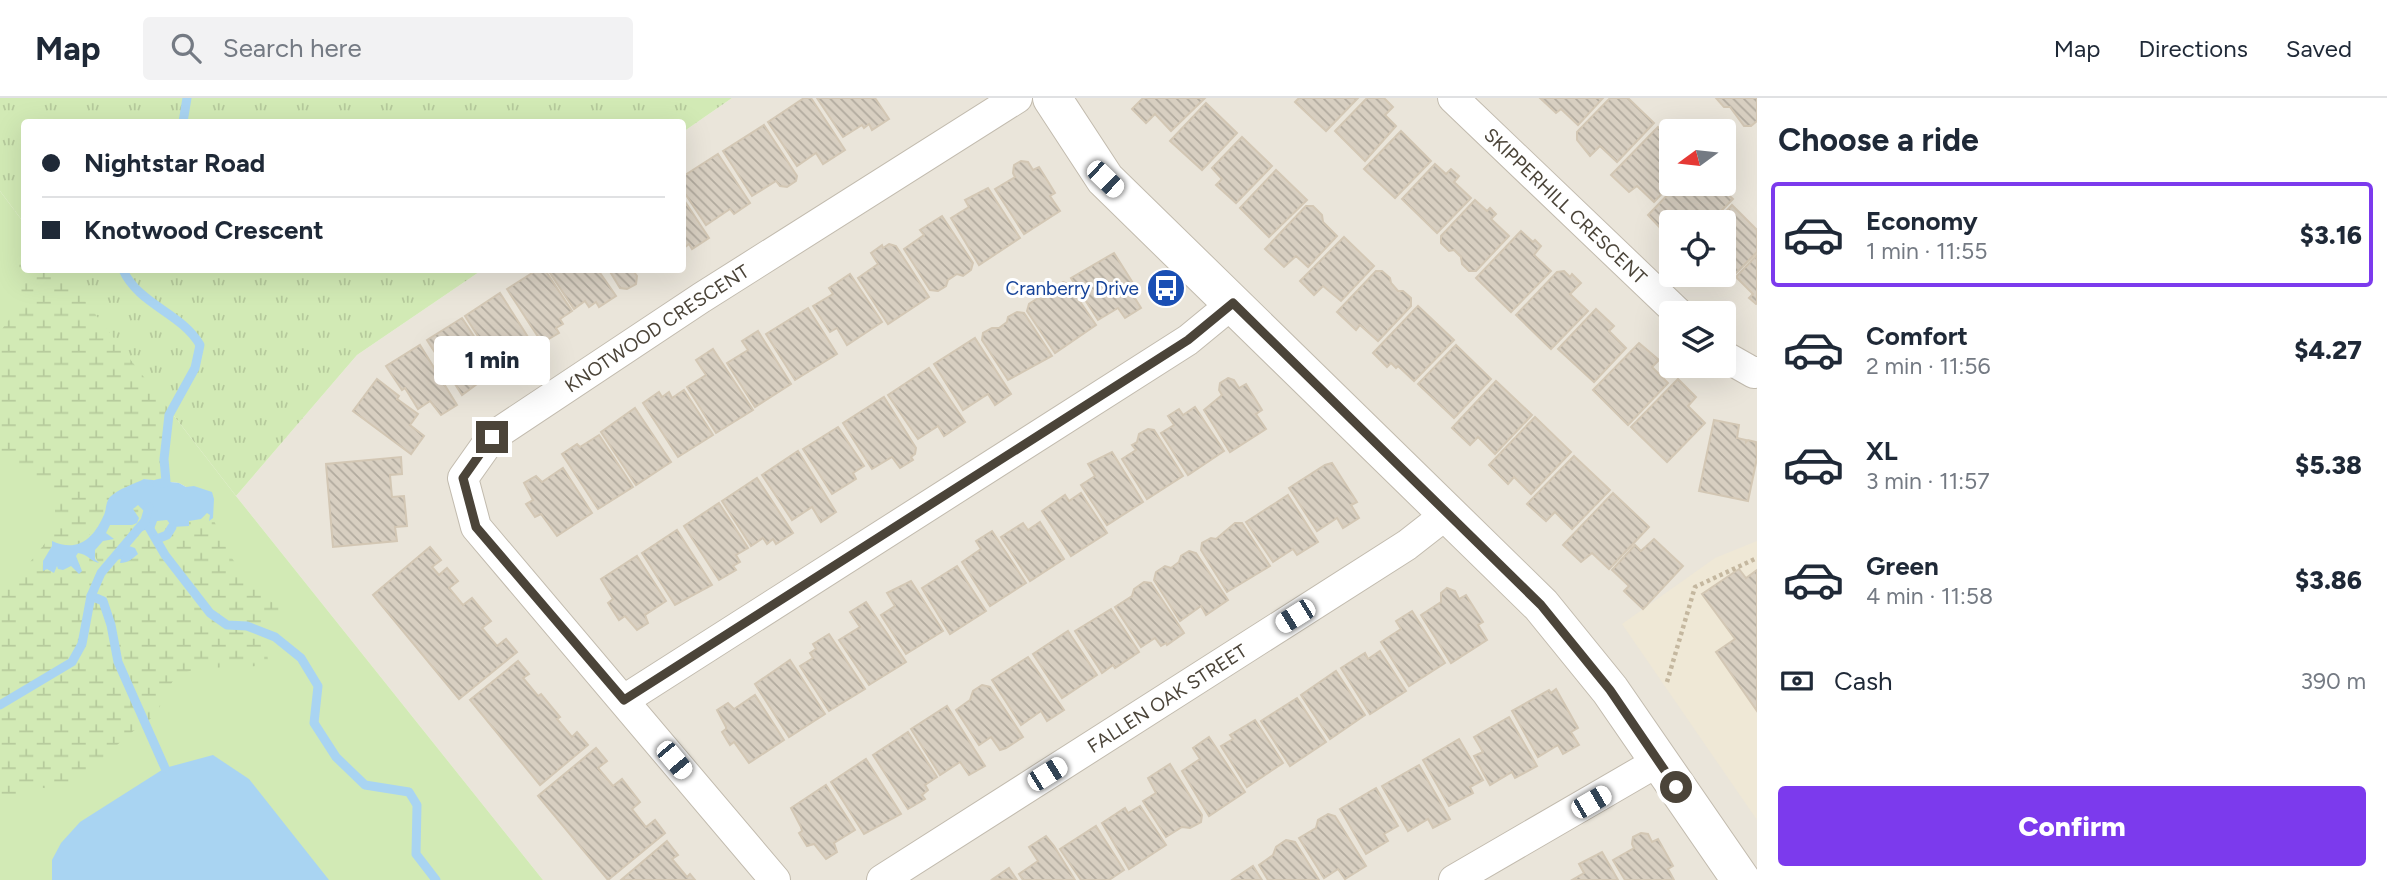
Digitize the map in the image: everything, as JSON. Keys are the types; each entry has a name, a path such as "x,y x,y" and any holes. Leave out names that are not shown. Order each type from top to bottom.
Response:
{"street":[{"name":"KNOTWOOD CRESCENT","path":"775,880 476,527 463,478 492,437 701,298 1017,98"},
{"path":"1052,98 1105,179 1541,605 1610,690 1741,880"},
{"name":"SKIPPERHILL CRESCENT","path":"1453,98 1665,301"},
{"path":"624,700 1188,340 1233,303"},
{"path":"1736,363 1754,373 1757,372"},
{"name":"FALLEN OAK STREET","path":"882,880 1396,552 1448,513"},
{"path":"1454,880 1659,761"}],"path":[{"path":"1667,682 1695,587 1757,558"}],"shaded area":[{"path":"732,98 1757,98 1757,880 543,880 236,496 357,355 478,273 686,273 686,130"},
{"path":"1757,541 1757,820 1622,624 1715,558"}],"green space":[{"path":"0,98 732,98 686,130 686,119 21,119 21,219 0,191"},
{"path":"0,191 21,219 21,273 63,273 236,496 543,880 0,880","holes":["144,479 179,483 186,487 145,521"]},
{"path":"21,245 21,273 124,273 178,398 166,439 166,482 144,479 118,491 105,505 105,515 82,544 71,547 51,544 44,570 53,569 57,565 79,566 77,553 98,562 94,554 103,541 113,539 106,533 110,525 132,525 133,509 138,505 146,513 145,521 110,560 133,544 138,533 147,528 153,531 157,521 167,520 172,527 189,526 189,521 207,513 210,520 213,518 232,558 249,582 270,601 283,608 278,618 266,624 268,664 197,669 178,676 171,683 154,716 76,778 57,787 30,786 10,800 0,800 0,590 18,577 46,542 52,541 55,524 53,498 41,479 17,467 0,464 0,332 22,301 15,248"},
{"path":"63,273 478,273 357,355 236,496"}],"water":[{"path":"144,479 179,483 212,492 213,518 209,521 210,515 207,513 201,519 189,521 189,526 172,527 167,520 157,521 153,532 147,529 138,533 129,546 135,548 138,554 136,556 123,563 120,563 121,559 109,561 145,521 146,513 138,505 133,509 139,518 137,523 110,525 106,533 114,539 103,541 95,550 95,559 99,563 78,553 76,556 82,571 79,574 71,566 63,570 57,566 54,573 47,569 43,571 43,561 52,541 76,545 88,538 99,525 110,497"},
{"path":"213,755 249,779 329,880 52,880 52,860 61,843 80,822 165,768"}],"building":[{"path":"804,98 811,98 845,150 823,164 816,153 797,166 768,122"},
{"path":"817,98 875,98 889,119 872,130 869,124 864,128 862,125 843,137"},
{"path":"1143,98 1205,98 1171,131 1155,114 1146,123 1132,109"},
{"path":"1299,98 1358,98 1326,131 1295,102"},
{"path":"1367,98 1384,98 1393,107 1385,115 1396,126 1365,161 1335,131"},
{"path":"1540,98 1603,98 1578,125 1561,109 1556,113"},
{"path":"1610,98 1628,98 1654,123 1617,162 1600,146 1590,156 1577,140 1577,132"},
{"path":"1716,98 1757,98 1757,121 1751,126 1744,126 1730,107 1724,107"},
{"path":"1206,103 1237,133 1202,170 1170,141"},
{"path":"764,125 797,176 796,181 787,187 780,186 776,181 752,196 723,151"},
{"path":"1659,128 1660,196 1654,202 1637,186 1629,192 1611,175"},
{"path":"1401,131 1431,161 1395,198 1364,169"},
{"path":"1242,137 1272,166 1236,203 1216,185 1222,179 1212,168"},
{"path":"718,154 750,203 734,214 730,209 706,225 686,195 686,174"},
{"path":"1021,161 1028,162 1033,170 1039,167 1055,193 1050,196 1060,211 1024,234 995,189 1015,177 1014,165"},
{"path":"1435,164 1446,174 1451,169 1459,176 1454,182 1471,198 1437,233 1402,199"},
{"path":"1276,170 1307,200 1269,237 1240,208"},
{"path":"988,188 1020,238 979,265 951,218 969,207 965,200"},
{"path":"1666,196 1730,196 1733,199 1722,210 1659,210 1659,227 1648,215"},
{"path":"1475,200 1487,211 1490,208 1496,214 1491,219 1509,236 1476,271 1469,271 1454,250 1449,251 1441,243 1441,236"},
{"path":"686,203 709,238 692,249 689,244 686,246"},
{"path":"1732,205 1757,230 1757,252 1736,273 1736,210 1727,210"},
{"path":"1306,206 1313,206 1322,215 1323,222 1337,236 1308,267 1296,256 1284,267 1265,249"},
{"path":"942,216 973,263 971,270 963,276 957,274 938,291 930,290 904,249 924,235 920,230"},
{"path":"1521,231 1541,246 1534,255 1551,271 1511,312 1476,278"},
{"path":"1344,237 1374,266 1341,301 1323,286 1314,295 1300,281"},
{"path":"889,244 896,246 929,297 888,324 858,278 878,264 871,253 882,245 883,248"},
{"path":"1114,253 1138,291 1133,295 1141,308 1125,318 1118,308 1098,320 1071,278"},
{"path":"1757,255 1756,304 1749,298 1753,294 1736,277"},
{"path":"1376,271 1382,271 1398,291 1403,291 1411,298 1411,306 1378,341 1360,325 1356,330 1337,312"},
{"path":"1564,271 1570,277 1572,274 1581,283 1570,294 1588,311 1551,349 1516,315 1557,272"},
{"path":"532,273 547,273 572,311 560,319 563,324 556,328 559,333 542,343 507,289"},
{"path":"550,273 600,273 616,296 599,307 596,302 589,307 585,301 574,309"},
{"path":"611,273 635,273 636,284 627,289 620,288"},
{"path":"850,274 882,322 847,345 837,328 830,332 813,306 833,294 829,288"},
{"path":"1063,282 1068,284 1096,325 1055,353 1027,311 1029,304 1052,294 1054,288"},
{"path":"500,293 535,348 524,358 519,358 516,354 509,358 506,353 494,361 465,316"},
{"path":"1418,306 1454,340 1414,381 1398,366 1396,368 1391,363 1387,367 1373,353"},
{"path":"808,308 837,354 795,380 766,334"},
{"path":"1596,309 1614,326 1609,331 1626,348 1594,382 1558,349"},
{"path":"1017,312 1024,313 1052,356 1008,380 982,340 983,333 999,328 1007,322 1008,317"},
{"path":"462,318 496,370 462,395 427,340"},
{"path":"758,331 791,384 755,407 727,363 748,350 742,341"},
{"path":"975,338 1011,394 995,405 988,394 963,410 934,364"},
{"path":"1639,343 1659,360 1652,367 1659,374 1659,378 1668,383 1628,425 1593,390"},
{"path":"420,345 457,405 441,415 430,401 418,409 405,388 402,390 386,366"},
{"path":"1456,345 1491,379 1454,418 1418,384"},
{"path":"713,349 753,410 716,433 687,387 706,375 696,360"},
{"path":"929,368 965,422 944,436 938,426 918,439 888,395"},
{"path":"1228,378 1234,380 1239,388 1246,384 1262,410 1256,414 1266,429 1230,452 1204,410 1222,395 1219,390 1220,383"},
{"path":"377,379 399,396 397,399 418,414 410,425 424,436 411,454 353,411"},
{"path":"1678,379 1696,397 1688,406 1705,423 1667,462 1631,427"},
{"path":"1496,381 1532,415 1495,454 1478,437 1470,445 1452,428"},
{"path":"684,390 713,435 678,457 643,403 659,392 662,397 669,392 672,398"},
{"path":"884,397 916,448 915,454 911,457 913,460 900,468 892,457 872,469 843,423"},
{"path":"1195,407 1224,451 1188,475 1161,433 1174,425 1168,416 1179,409 1183,415"},
{"path":"635,408 671,462 636,485 601,432"},
{"path":"1535,417 1571,452 1531,494 1514,477 1508,484 1489,465"},
{"path":"1714,420 1739,425 1737,438 1756,442 1757,458 1748,501 1699,491"},
{"path":"838,427 864,466 853,473 856,479 832,494 803,449"},
{"path":"1148,429 1154,430 1183,476 1147,499 1122,459 1136,450 1132,445 1137,442 1139,434"},
{"path":"599,435 633,487 598,509 562,454"},
{"path":"798,451 836,512 821,522 812,507 792,520 762,475"},
{"path":"1112,452 1143,502 1107,525 1081,485 1095,476 1088,464"},
{"path":"1574,456 1610,490 1572,529 1555,512 1546,521 1527,504"},
{"path":"401,457 402,474 390,475 392,497 404,496 407,526 395,527 397,541 333,547 326,464"},
{"path":"1332,463 1357,502 1351,505 1359,518 1343,528 1337,518 1317,531 1289,488"},
{"path":"563,468 592,513 557,536 541,514 535,517 526,504 533,500 524,483 536,476 542,482"},
{"path":"757,478 793,533 776,544 773,539 767,544 763,538 751,546 722,501"},
{"path":"1081,493 1107,533 1071,556 1042,511 1065,495 1069,501"},
{"path":"1613,493 1649,527 1609,569 1592,553 1581,562 1563,545"},
{"path":"1288,495 1318,542 1297,555 1293,549 1273,562 1246,522"},
{"path":"719,503 748,548 736,555 740,562 733,566 736,570 719,580 684,526"},
{"path":"1040,522 1064,559 1030,581 1001,537 1023,523 1028,530"},
{"path":"1235,523 1242,523 1270,566 1227,592 1201,550 1202,543 1211,538 1216,539"},
{"path":"677,530 712,585 675,605 642,553"},
{"path":"992,531 1026,583 990,606 962,562 981,549 976,541"},
{"path":"1654,539 1683,566 1643,609 1624,591 1629,586 1612,570 1635,545 1641,551"},
{"path":"430,547 441,560 432,567 439,575 447,568 458,581 449,588 463,605 472,598 491,621 482,628 497,646 506,639 517,652 459,699 373,595"},
{"path":"1189,551 1196,553 1228,600 1206,615 1201,606 1180,621 1154,580 1156,572 1165,566 1171,568"},
{"path":"637,556 666,601 645,615 648,623 637,630 625,616 619,620 608,603 613,599 601,579"},
{"path":"957,566 986,611 950,634 922,588"},
{"path":"1739,569 1746,578 1757,570 1757,711 1716,652 1735,639 1702,594"},
{"path":"911,581 943,631 906,654 881,615 895,606 887,593"},
{"path":"1144,582 1151,583 1184,633 1167,645 1166,643 1161,646 1155,638 1141,647 1115,607 1132,596 1134,589"},
{"path":"1447,588 1455,591 1459,599 1466,595 1483,622 1478,625 1487,640 1451,663 1421,615 1441,602 1441,593"},
{"path":"866,602 906,662 869,685 839,640 860,627 850,612"},
{"path":"1111,609 1139,652 1102,673 1075,631"},
{"path":"1412,611 1445,663 1409,686 1381,642 1401,629 1396,621"},
{"path":"1068,631 1097,675 1062,698 1033,654"},
{"path":"829,634 865,689 829,711 800,666 813,658 810,653 816,649 813,644"},
{"path":"1380,651 1406,691 1370,714 1341,668 1365,653 1368,659"},
{"path":"1028,657 1064,710 1047,721 1041,711 1021,725 992,680"},
{"path":"790,660 825,714 789,737 755,684"},
{"path":"518,661 529,674 523,678 538,696 541,694 572,737 577,732 588,745 540,785 470,700"},
{"path":"1336,671 1365,715 1330,739 1301,695"},
{"path":"982,685 990,687 1023,737 1000,750 991,737 979,745 956,710 970,700 973,691"},
{"path":"1556,689 1578,728 1571,732 1579,745 1563,754 1558,745 1538,757 1512,711 1549,690 1551,693"},
{"path":"755,695 784,740 749,763 734,742 730,745 722,732 726,727 717,710 728,703 734,709"},
{"path":"1297,698 1326,742 1290,766 1261,721"},
{"path":"947,706 985,766 969,775 960,762 940,775 911,729"},
{"path":"1509,717 1537,766 1515,778 1512,772 1490,785 1474,756 1483,752 1474,737"},
{"path":"1255,720 1283,763 1247,787 1221,746 1233,739 1230,735"},
{"path":"908,732 937,777 925,785 928,790 922,795 925,799 908,809 873,755"},
{"path":"1209,737 1245,792 1209,816 1182,771 1200,759 1193,748"},
{"path":"1459,739 1483,780 1470,787 1473,793 1449,806 1423,760"},
{"path":"596,748 607,761 598,768 613,786 622,779 640,802 632,809 646,827 655,820 665,833 608,880 538,796"},
{"path":"866,759 901,814 864,834 831,782"},
{"path":"1170,764 1202,815 1201,822 1190,828 1182,827 1166,837 1143,801 1156,793 1148,778"},
{"path":"1419,765 1450,819 1433,828 1428,819 1408,831 1382,786"},
{"path":"826,785 855,830 834,843 837,852 826,859 814,844 807,846 799,833 802,831 801,827 791,808"},
{"path":"1376,788 1398,826 1384,834 1388,841 1366,854 1340,809"},
{"path":"1140,806 1166,845 1129,869 1102,823 1125,808 1128,813"},
{"path":"1328,814 1335,816 1366,866 1345,879 1338,869 1324,878 1299,838 1316,828 1318,820"},
{"path":"1096,826 1124,870 1109,880 1081,880 1060,849"},
{"path":"1641,833 1648,834 1652,842 1658,839 1673,866 1668,869 1674,880 1625,880 1613,860 1634,848 1633,837"},
{"path":"1046,836 1075,880 1023,880 1019,874 1038,861 1029,847"},
{"path":"1286,840 1295,842 1319,880 1268,880 1259,865 1273,855 1276,847"},
{"path":"667,841 678,855 672,859 687,877 690,874 695,880 621,880"},
{"path":"1602,852 1618,880 1572,880 1584,873 1579,864"},
{"path":"1253,866 1262,880 1232,880"},
{"path":"1009,868 1017,880 993,879"}],"waterway":[{"path":"184,119 187,98"},
{"path":"125,273 139,292 183,325 200,345 195,368 169,415 164,459 166,482 157,484"},
{"path":"0,705 72,662 82,644 91,596 101,573 145,521 149,507"},
{"path":"147,524 165,555 210,613 227,625 247,626 275,637 301,658 318,686 314,723 336,757 365,785 409,792 417,805 416,854 436,880"},
{"path":"157,539 167,535 172,527"},
{"path":"91,596 103,601 118,662 165,768"}],"place":[{"name":"Cranberry Drive","path":"1166,288"}],"route":[{"path":"492,437 463,478 476,527 624,700 1188,340 1233,303 1541,605 1610,690 1676,787"}]}
